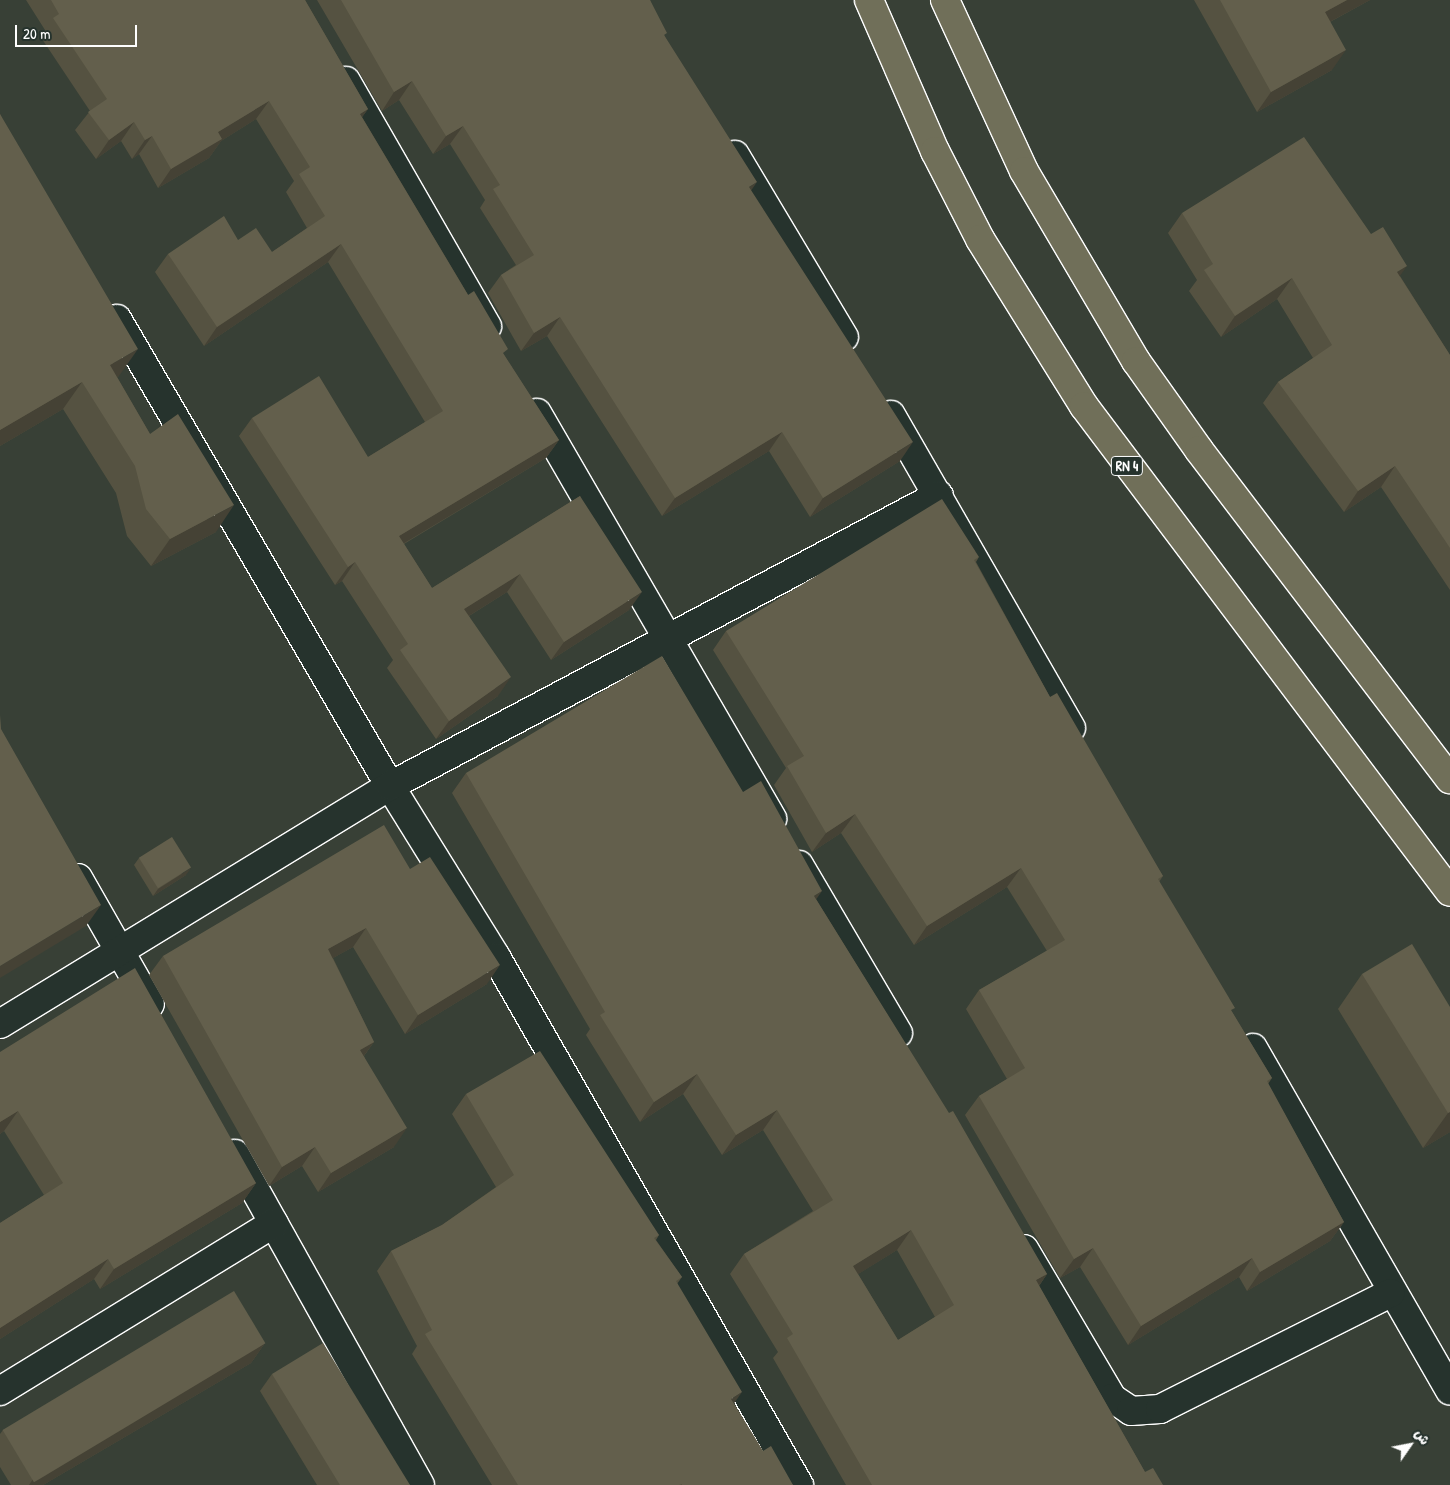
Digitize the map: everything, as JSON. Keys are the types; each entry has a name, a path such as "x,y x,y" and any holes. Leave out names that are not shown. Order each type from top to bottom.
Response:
{"main road":[{"name":"RN 4","path":"869,0 935,151 980,239 1084,406 1450,892"},
{"path":"945,0 1024,171 1136,361 1199,450 1450,779"}],"street":[{"path":"334,60 498,345"},
{"path":"723,136 857,358"},
{"path":"105,299 390,786 496,957 799,1485"},
{"path":"523,388 666,639 912,1057"},
{"path":"877,392 939,495 1086,755"},
{"path":"0,1024 121,953 390,786 939,495"},
{"path":"63,852 165,1032"},
{"path":"1239,1024 1391,1293 1450,1390"},
{"path":"219,1127 420,1485"},
{"path":"0,1391 274,1223"},
{"path":"1012,1228 1112,1398 1131,1410 1160,1410 1391,1293"}],"building":[{"path":"51,0 305,0 368,109 360,114 468,295 474,291 508,349 503,353 559,440 399,536 432,588 580,496 642,592 564,642 520,574 464,609 511,677 449,721 400,650 408,644 355,562 348,567 252,418 319,376 368,457 443,411 341,244 217,327 168,254 224,216 238,240 256,228 272,252 325,216 299,174 310,167 269,101 218,132 222,139 171,169 152,136 145,140 134,122 109,140 88,112 107,99 53,18 59,14"},
{"path":"341,0 650,0 667,33 664,35 757,182 749,187 913,442 823,498 782,432 675,498 560,317 534,333 501,275 534,255 493,189 500,185 463,126 446,136 412,81 394,92"},
{"path":"1220,0 1347,0 1325,12 1346,50 1271,92"},
{"path":"0,114 138,349 110,365 150,434 178,414 234,505 170,539 146,509 135,466 82,382 0,430"},
{"path":"1304,137 1371,234 1383,227 1407,266 1397,272 1450,355 1450,548 1395,466 1358,491 1278,382 1332,345 1292,278 1235,316 1204,270 1213,264 1182,213"},
{"path":"942,499 979,557 974,560 1050,697 1057,693 1163,876 1158,879 1235,1008 1231,1010 1272,1078 1267,1081 1344,1222 1260,1272 1252,1258 1141,1326 1093,1248 1074,1259 979,1096 1025,1068 979,990 1065,940 1021,868 927,926 855,814 826,833 787,766 804,756 726,631"},
{"path":"662,656 743,792 761,781 822,891 814,896 949,1113 953,1111 1047,1274 1036,1280 1145,1472 1153,1468 1163,1485 872,1485 787,1338 793,1334 744,1254 833,1200 777,1110 736,1135 697,1074 654,1102 600,1015 605,1012 466,773","holes":["911,1230 954,1305 898,1340 853,1266"]},
{"path":"0,715 1,729 101,905 0,966"},
{"path":"384,825 410,869 430,857 500,965 418,1015 366,928 328,949 374,1042 360,1050 407,1128 331,1173 315,1147 282,1167 163,956"},
{"path":"172,837 191,868 158,888 139,858"},
{"path":"1412,944 1450,1007 1450,1112 1448,1113 1362,974"},
{"path":"135,968 256,1183 114,1269 108,1259 0,1328 0,1223 63,1183 18,1111 0,1122 0,1052"},
{"path":"540,1051 659,1235 654,1238 682,1277 676,1281 742,1392 731,1399 763,1451 771,1446 793,1485 518,1485 425,1334 432,1330 391,1251 442,1225 514,1175 466,1094"},
{"path":"234,1291 265,1343 34,1482 3,1430"},
{"path":"323,1343 410,1485 340,1485 272,1374"}]}
